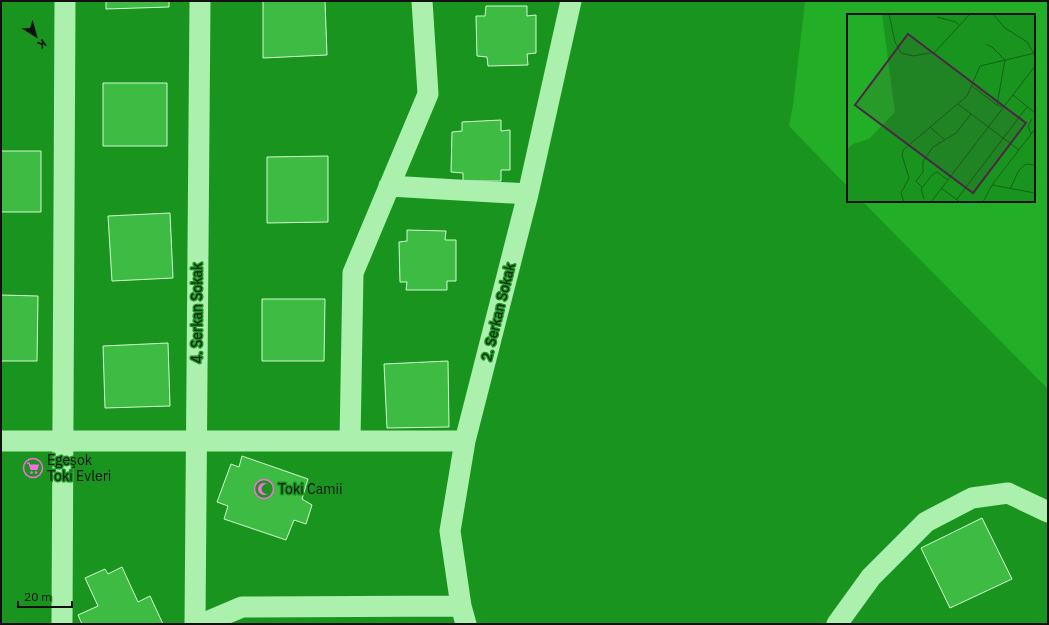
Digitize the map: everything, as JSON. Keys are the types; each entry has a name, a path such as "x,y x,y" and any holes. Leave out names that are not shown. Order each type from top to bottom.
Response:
{"street":[{"path":"62,624 66,1"},
{"name":"4. Serkan Sokak","path":"195,624 200,1"},
{"path":"350,441 353,273 428,94 422,1"},
{"name":"2. Serkan Sokak","path":"464,615 450,531 465,442 528,194 571,1"},
{"path":"389,186 528,194"},
{"path":"1,442 465,442"},
{"path":"837,624 871,577 926,522 952,508 972,498 1008,493 1048,512"},
{"path":"202,624 247,616 464,615"}],"green space":[{"path":"805,1 1048,1 1048,389 863,202 1035,202 1035,14 847,14 847,186 789,126 793,105"}],"building":[{"path":"106,1 169,1 169,7 106,9"},
{"path":"263,1 325,1 327,55 263,58"},
{"path":"486,6 527,6 527,16 536,15 536,53 527,54 528,65 488,66 487,57 477,56 476,16 485,16"},
{"path":"103,83 167,83 167,146 103,146"},
{"path":"501,120 501,131 510,130 510,170 501,170 501,181 463,181 463,173 451,172 452,132 462,131 462,122"},
{"path":"1,151 41,151 41,212 1,212"},
{"path":"328,156 328,222 267,223 267,157"},
{"path":"170,213 173,278 112,281 108,216"},
{"path":"407,230 446,231 445,240 456,240 456,281 447,281 447,290 406,290 407,282 400,282 399,242 407,241"},
{"path":"1,295 38,296 37,361 1,361"},
{"path":"262,299 325,299 324,361 262,361"},
{"path":"168,343 170,406 105,408 103,346"},
{"path":"448,361 449,427 387,428 384,364"},
{"name":"Toki Camii","path":"242,456 308,479 302,499 312,505 306,524 294,520 286,540 224,519 228,506 217,502 231,464 239,467"},
{"path":"982,518 1012,579 950,608 921,548"},
{"path":"122,567 138,602 150,596 163,624 82,624 78,615 98,606 85,578 105,569 108,574"}],"place":[{"name":"Egeşok Toki Evleri","path":"33,468"},
{"name":"Toki Camii","path":"264,489"}]}
